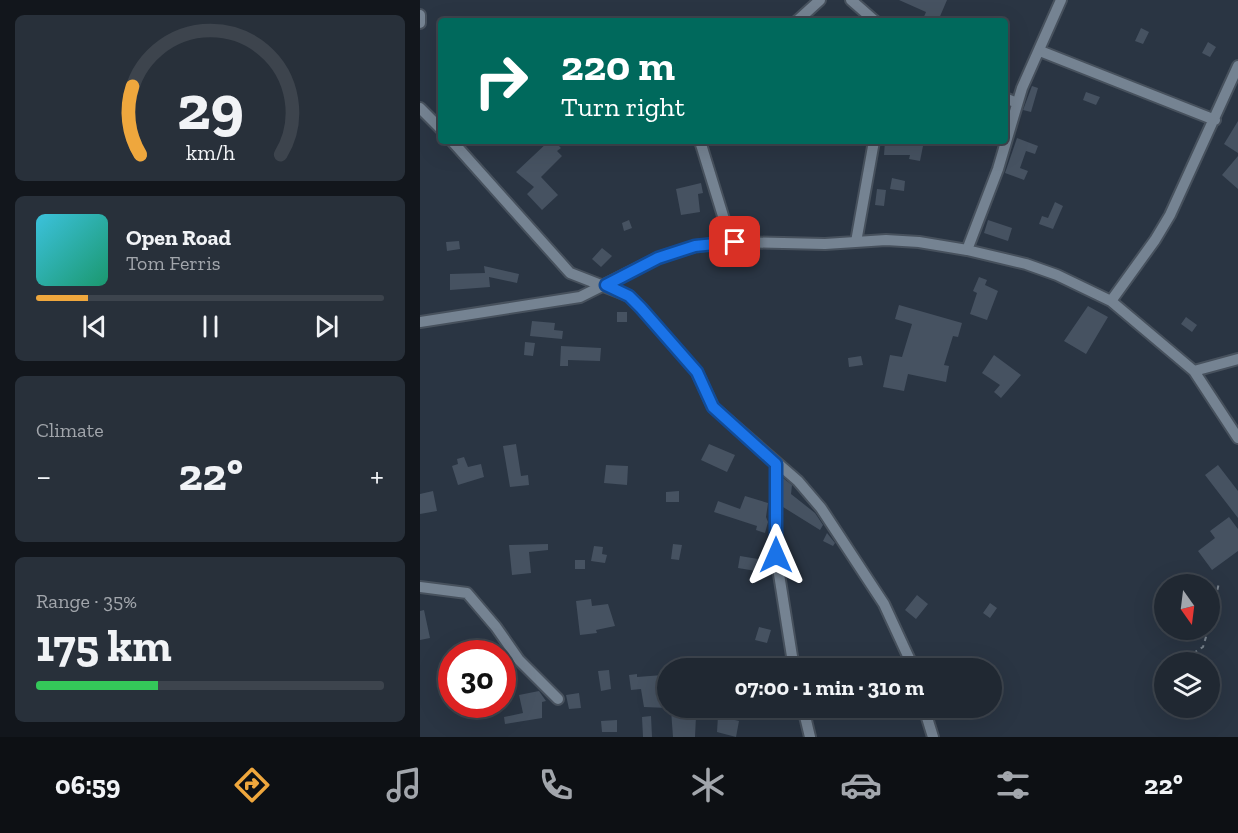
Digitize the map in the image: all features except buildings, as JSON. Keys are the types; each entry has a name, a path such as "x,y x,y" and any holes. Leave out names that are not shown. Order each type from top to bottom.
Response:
{"street":[{"path":"800,18 820,0"},
{"path":"851,0 872,18"},
{"path":"1008,134 1017,103 1061,0"},
{"path":"420,15 420,23"},
{"path":"1040,51 1215,120"},
{"path":"1111,301 1155,240 1215,120 1238,66"},
{"path":"1008,99 1017,103"},
{"path":"420,108 438,126"},
{"path":"455,144 570,273 606,285 629,296 697,372 713,407 798,481 822,508 868,576 900,634 910,658"},
{"path":"701,144 731,242"},
{"path":"856,242 873,144"},
{"path":"967,250 1005,144"},
{"path":"420,322 580,297 658,258 695,246 731,242 886,240 967,250 1057,275 1111,301 1194,371 1238,438"},
{"path":"1194,371 1238,359"},
{"path":"776,464 776,555 792,658"},
{"path":"420,587 467,593 537,681 558,699"},
{"path":"805,718 810,737"},
{"path":"927,718 933,737"}],"path":[{"path":"1195,652 1203,647 1205,640"}],"route":[{"path":"735,242 695,246 658,258 606,285 629,296 641,308 697,372 713,407 776,464 776,555"}]}
